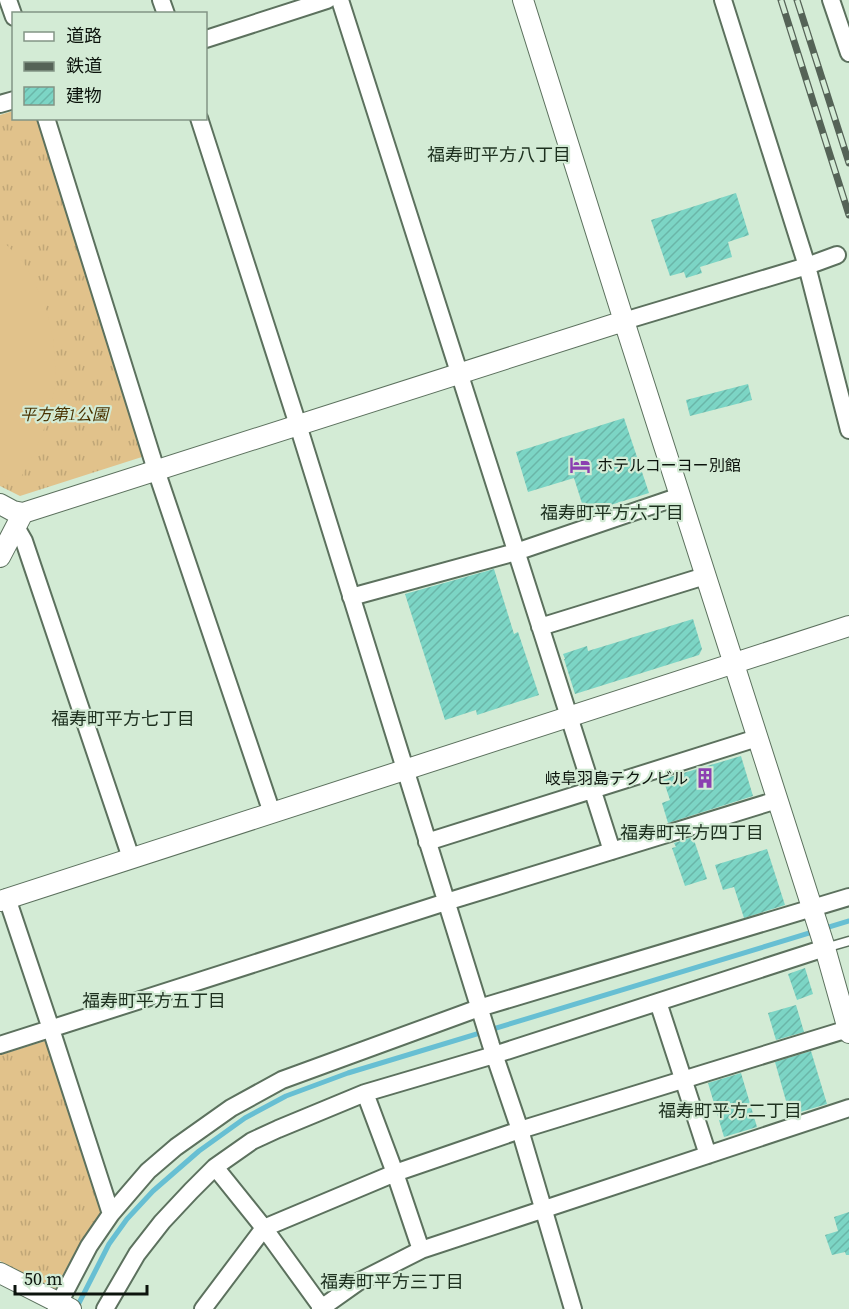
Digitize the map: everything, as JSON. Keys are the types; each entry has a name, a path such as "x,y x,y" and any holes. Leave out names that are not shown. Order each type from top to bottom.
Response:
{"street":[{"path":"207,39 327,0"},
{"path":"340,0 612,851"},
{"path":"203,1309 264,1228 395,1173 520,1130 848,1031 824,945 523,0"},
{"path":"723,0 807,266 849,430"},
{"path":"831,0 849,53"},
{"path":"47,120 156,470 272,813"},
{"path":"200,120 298,425 492,1050 520,1130 573,1309"},
{"path":"0,557 20,520 156,470 837,255"},
{"path":"351,597 516,552 680,496"},
{"path":"0,504 13,511 20,520 24,542 131,858"},
{"path":"540,627 705,576"},
{"path":"111,1214 51,1029 3,899 849,626"},
{"path":"427,842 757,738"},
{"path":"0,1045 446,902 777,800"},
{"path":"0,1274 64,1307 89,1246 111,1214 148,1171 176,1147 231,1108 282,1080 481,1014 814,915 849,897"},
{"path":"105,1309 137,1254 162,1222 215,1167 252,1142 365,1093 492,1050 658,1002 824,945"},
{"path":"658,1002 708,1155"},
{"path":"365,1093 421,1250"},
{"path":"215,1167 264,1228 321,1308 358,1282 421,1250 849,1108"}],"lane":[{"path":"824,945 849,941"}],"green space":[{"name":"平方第1公園","path":"12,111 12,120 38,120 145,456 20,496 0,486 0,115"},
{"path":"0,238 24,263 45,304 53,339 56,379 48,419 35,451 18,483 0,473"},
{"path":"45,1041 103,1213 80,1243 55,1289 0,1261 0,1055"}],"building":[{"path":"736,193 749,235 728,242 732,257 700,267 702,273 686,278 684,272 670,276 651,220"},
{"path":"748,384 752,400 690,416 686,400"},
{"name":"ホテルコーヨー別館","path":"624,418 649,493 585,513 574,478 528,492 516,452"},
{"path":"494,569 514,634 518,632 539,695 477,715 476,710 445,720 405,594"},
{"path":"693,619 702,649 699,655 575,694 563,654 587,646 588,651"},
{"path":"741,756 753,796 668,823 662,803 670,800 663,779"},
{"path":"693,837 707,879 685,886 672,848 676,847 674,843"},
{"path":"767,849 785,905 744,918 734,887 723,890 715,865"},
{"path":"805,968 813,994 797,1000 788,974"},
{"path":"796,1005 804,1032 776,1040 768,1013"},
{"path":"811,1051 827,1104 790,1115 775,1062"},
{"path":"741,1073 757,1127 724,1137 708,1083"},
{"path":"849,1212 849,1255 845,1252 832,1255 825,1235 838,1231 834,1217"}],"waterway":[{"path":"76,1309 109,1244 127,1219 153,1191 199,1151 245,1118 286,1096 348,1073 849,921"}],"railway":[{"path":"781,0 849,215"},
{"path":"797,0 849,163"}],"place":[{"name":"ホテルコーヨー別館","path":"580,465"},
{"name":"岐阜羽島テクノビル","path":"705,778"}],"district":[{"name":"福寿町平方八丁目","path":"499,154"},
{"name":"福寿町平方六丁目","path":"612,512"},
{"name":"福寿町平方七丁目","path":"123,718"},
{"name":"福寿町平方四丁目","path":"692,832"},
{"name":"福寿町平方五丁目","path":"154,1000"},
{"name":"福寿町平方二丁目","path":"730,1110"},
{"name":"福寿町平方三丁目","path":"392,1281"}]}
